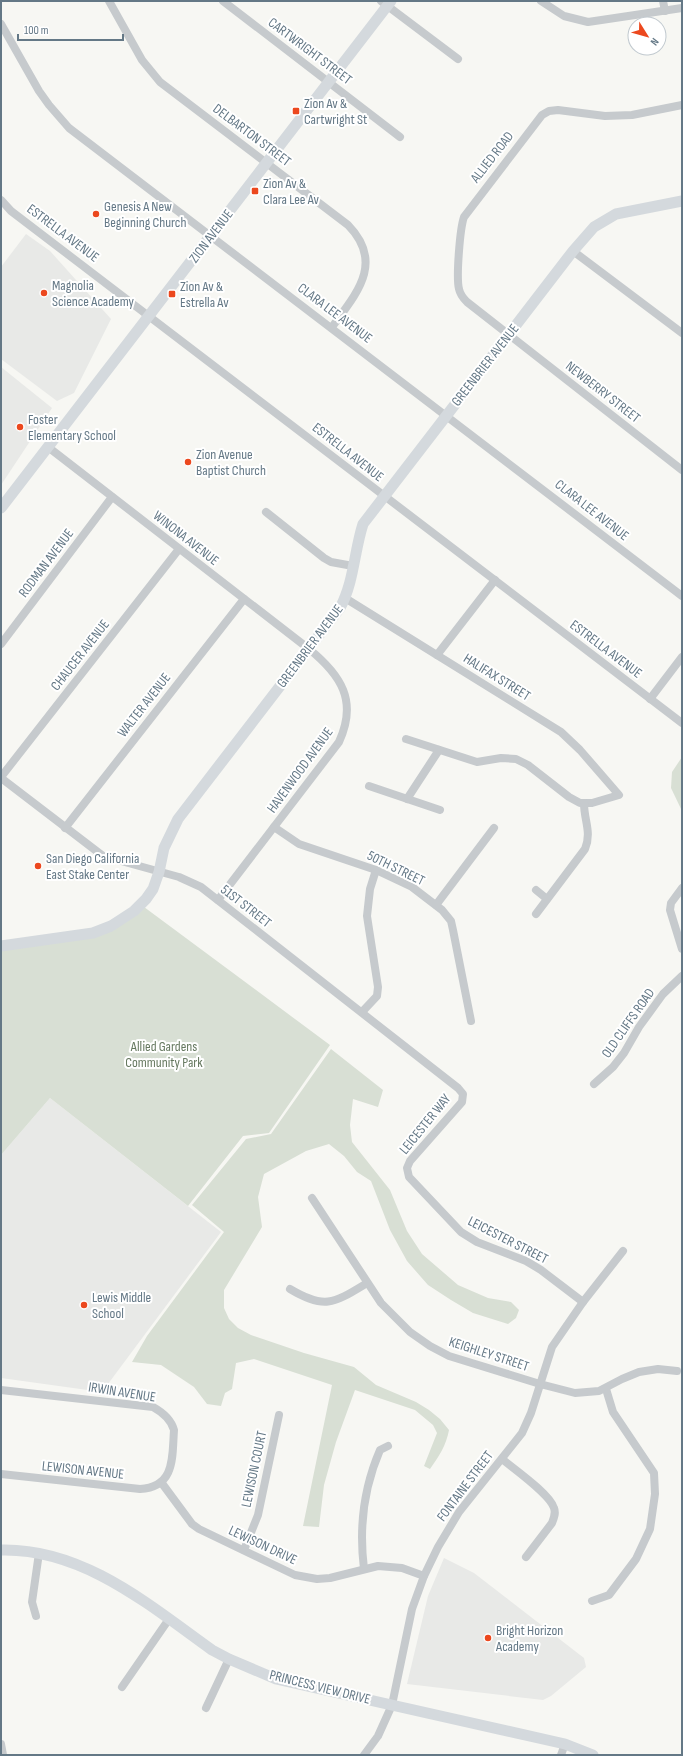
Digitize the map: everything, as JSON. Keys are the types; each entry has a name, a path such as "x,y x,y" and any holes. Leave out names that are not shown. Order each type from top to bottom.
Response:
{"main road":[{"name":"ZION AVENUE","path":"1,508 329,82 386,3"},
{"name":"GREENBRIER AVENUE","path":"1,946 93,933 112,926 146,899 159,872 164,848 178,819 340,608 350,586 363,524 446,415 573,251 594,227 616,214 682,201"},
{"name":"PRINCESS VIEW DRIVE","path":"1,1550 39,1553 56,1557 83,1567 112,1581 212,1650 276,1679 565,1744 593,1755"}],"street":[{"name":"DELBARTON STREET","path":"109,1 142,60 160,82 348,225 357,236 363,248 365,270 362,283 356,295 332,327"},
{"name":"CARTWRIGHT STREET","path":"223,1 400,137"},
{"path":"541,1 564,16 588,22 682,8"},
{"path":"663,1 665,11"},
{"path":"386,3 458,59"},
{"name":"CLARA LEE AVENUE","path":"1,24 39,91 69,128 212,235 682,596"},
{"name":"ALLIED ROAD","path":"509,335 467,302 459,290 460,231 466,212 539,118 545,113 558,110 605,116 632,115 682,105"},
{"name":"ESTRELLA AVENUE","path":"1,200 11,211 682,723"},
{"path":"573,251 682,333"},
{"name":"NEWBERRY STREET","path":"509,335 682,470"},
{"name":"WINONA AVENUE","path":"48,447 309,648"},
{"name":"RODMAN AVENUE","path":"1,644 112,497"},
{"path":"266,512 324,558 331,562 354,566"},
{"name":"CHAUCER AVENUE","path":"1,778 179,549"},
{"path":"437,655 495,580"},
{"name":"WALTER AVENUE","path":"65,828 244,598"},
{"name":"HALIFAX STREET","path":"345,598 561,732 580,750 619,795 592,803 584,803"},
{"name":"HAVENWOOD AVENUE","path":"218,900 339,742 345,727 347,710 342,686 331,667 309,648"},
{"path":"650,699 682,657"},
{"path":"406,739 477,762 501,758 516,759 528,765 569,797 580,803 584,803 584,815 589,839 585,849 536,914"},
{"path":"407,799 439,750"},
{"name":"51ST STREET","path":"1,778 103,856 179,878 201,887 458,1088"},
{"path":"369,786 440,810"},
{"name":"50TH STREET","path":"274,827 299,844 376,870 412,887 436,905 451,921 471,1021"},
{"path":"436,905 494,828"},
{"path":"362,1012 377,996 378,987 367,916 370,889 376,870"},
{"path":"682,888 671,903 670,910 682,949"},
{"path":"536,890 547,899"},
{"name":"OLD CLIFFS ROAD","path":"594,1084 613,1067 624,1053 639,1027 659,999 682,976"},
{"name":"LEICESTER WAY","path":"409,1177 407,1168 410,1161 462,1102 463,1094 458,1088"},
{"name":"LEICESTER STREET","path":"409,1177 461,1232 477,1242 531,1264 583,1302"},
{"name":"KEIGHLEY STREET","path":"312,1198 381,1303 410,1332 430,1346 449,1356 540,1384 575,1393 606,1389 622,1379 639,1372 658,1370 677,1371"},
{"name":"FONTAINE STREET","path":"364,1755 378,1736 392,1705 412,1609 424,1576 438,1547 459,1512 522,1434 532,1413 552,1347 583,1302 623,1250"},
{"path":"290,1289 309,1300 327,1302 342,1299 367,1283"},
{"path":"592,1601 609,1595 636,1559 644,1545 652,1517 655,1494 654,1473 613,1412 606,1389"},
{"name":"IRWIN AVENUE","path":"1,1390 153,1407 163,1413 173,1425 174,1430 170,1468 161,1482"},
{"name":"LEWISON COURT","path":"244,1550 258,1515 279,1415"},
{"path":"364,1569 361,1544 365,1500 371,1470 380,1450 388,1446"},
{"path":"502,1459 542,1492 554,1507 554,1517 552,1523 526,1557"},
{"name":"LEWISON AVENUE","path":"1,1474 140,1489 150,1488 161,1482"},
{"name":"LEWISON DRIVE","path":"161,1482 192,1524 199,1529 295,1575 317,1579 330,1578 378,1566 402,1568 424,1576"},
{"path":"36,1616 32,1602 39,1553"},
{"path":"122,1687 168,1619"},
{"path":"206,1708 230,1659"},
{"path":"1,1744 3,1755"},
{"path":"561,1755 565,1744"}],"shaded area":[{"name":"Magnolia Science Academy","path":"26,234 50,251 111,319 74,393 57,401 1,359 1,267"},
{"name":"Foster Elementary School","path":"1,367 52,408 1,485"},
{"name":"Lewis Middle School","path":"50,1098 221,1232 102,1392 1,1378 1,1155"},
{"name":"Bright Horizon Academy","path":"444,1558 474,1573 584,1658 586,1667 551,1696 543,1700 407,1684 428,1596"}],"green space":[{"path":"682,757 682,811 671,788 672,772"},
{"name":"Allied Gardens Community Park","path":"140,904 330,1045 269,1133 243,1136 188,1206 50,1098 1,1155 1,946 86,934"},
{"path":"331,1049 383,1090 378,1107 353,1099 350,1125 352,1142 390,1190 407,1231 422,1254 458,1285 488,1298 511,1302 519,1310 516,1318 508,1324 473,1313 428,1285 407,1261 390,1230 371,1181 357,1172 344,1156 329,1144 306,1151 264,1174 258,1197 262,1227 224,1290 224,1308 229,1319 238,1328 251,1335 304,1353 354,1367 376,1385 416,1402 429,1410 440,1419 449,1430 444,1446 430,1469 424,1466 437,1433 433,1425 415,1410 355,1390 336,1442 324,1485 319,1527 303,1526 332,1385 254,1359 236,1363 232,1389 225,1393 221,1406 207,1404 194,1387 161,1365 132,1362 147,1336 224,1232 192,1205 246,1139 271,1134"}],"place":[{"name":"Zion Av & Cartwright St","path":"296,111"},
{"name":"Zion Av & Clara Lee Av","path":"255,191"},
{"name":"Genesis A New Beginning Church","path":"96,214"},
{"name":"Magnolia Science Academy","path":"44,293"},
{"name":"Zion Av & Estrella Av","path":"172,294"},
{"name":"Foster Elementary School","path":"20,427"},
{"name":"Zion Avenue Baptist Church","path":"188,462"},
{"name":"San Diego California East Stake Center","path":"38,866"},
{"name":"Lewis Middle School","path":"84,1305"},
{"name":"Bright Horizon Academy","path":"488,1638"}]}
